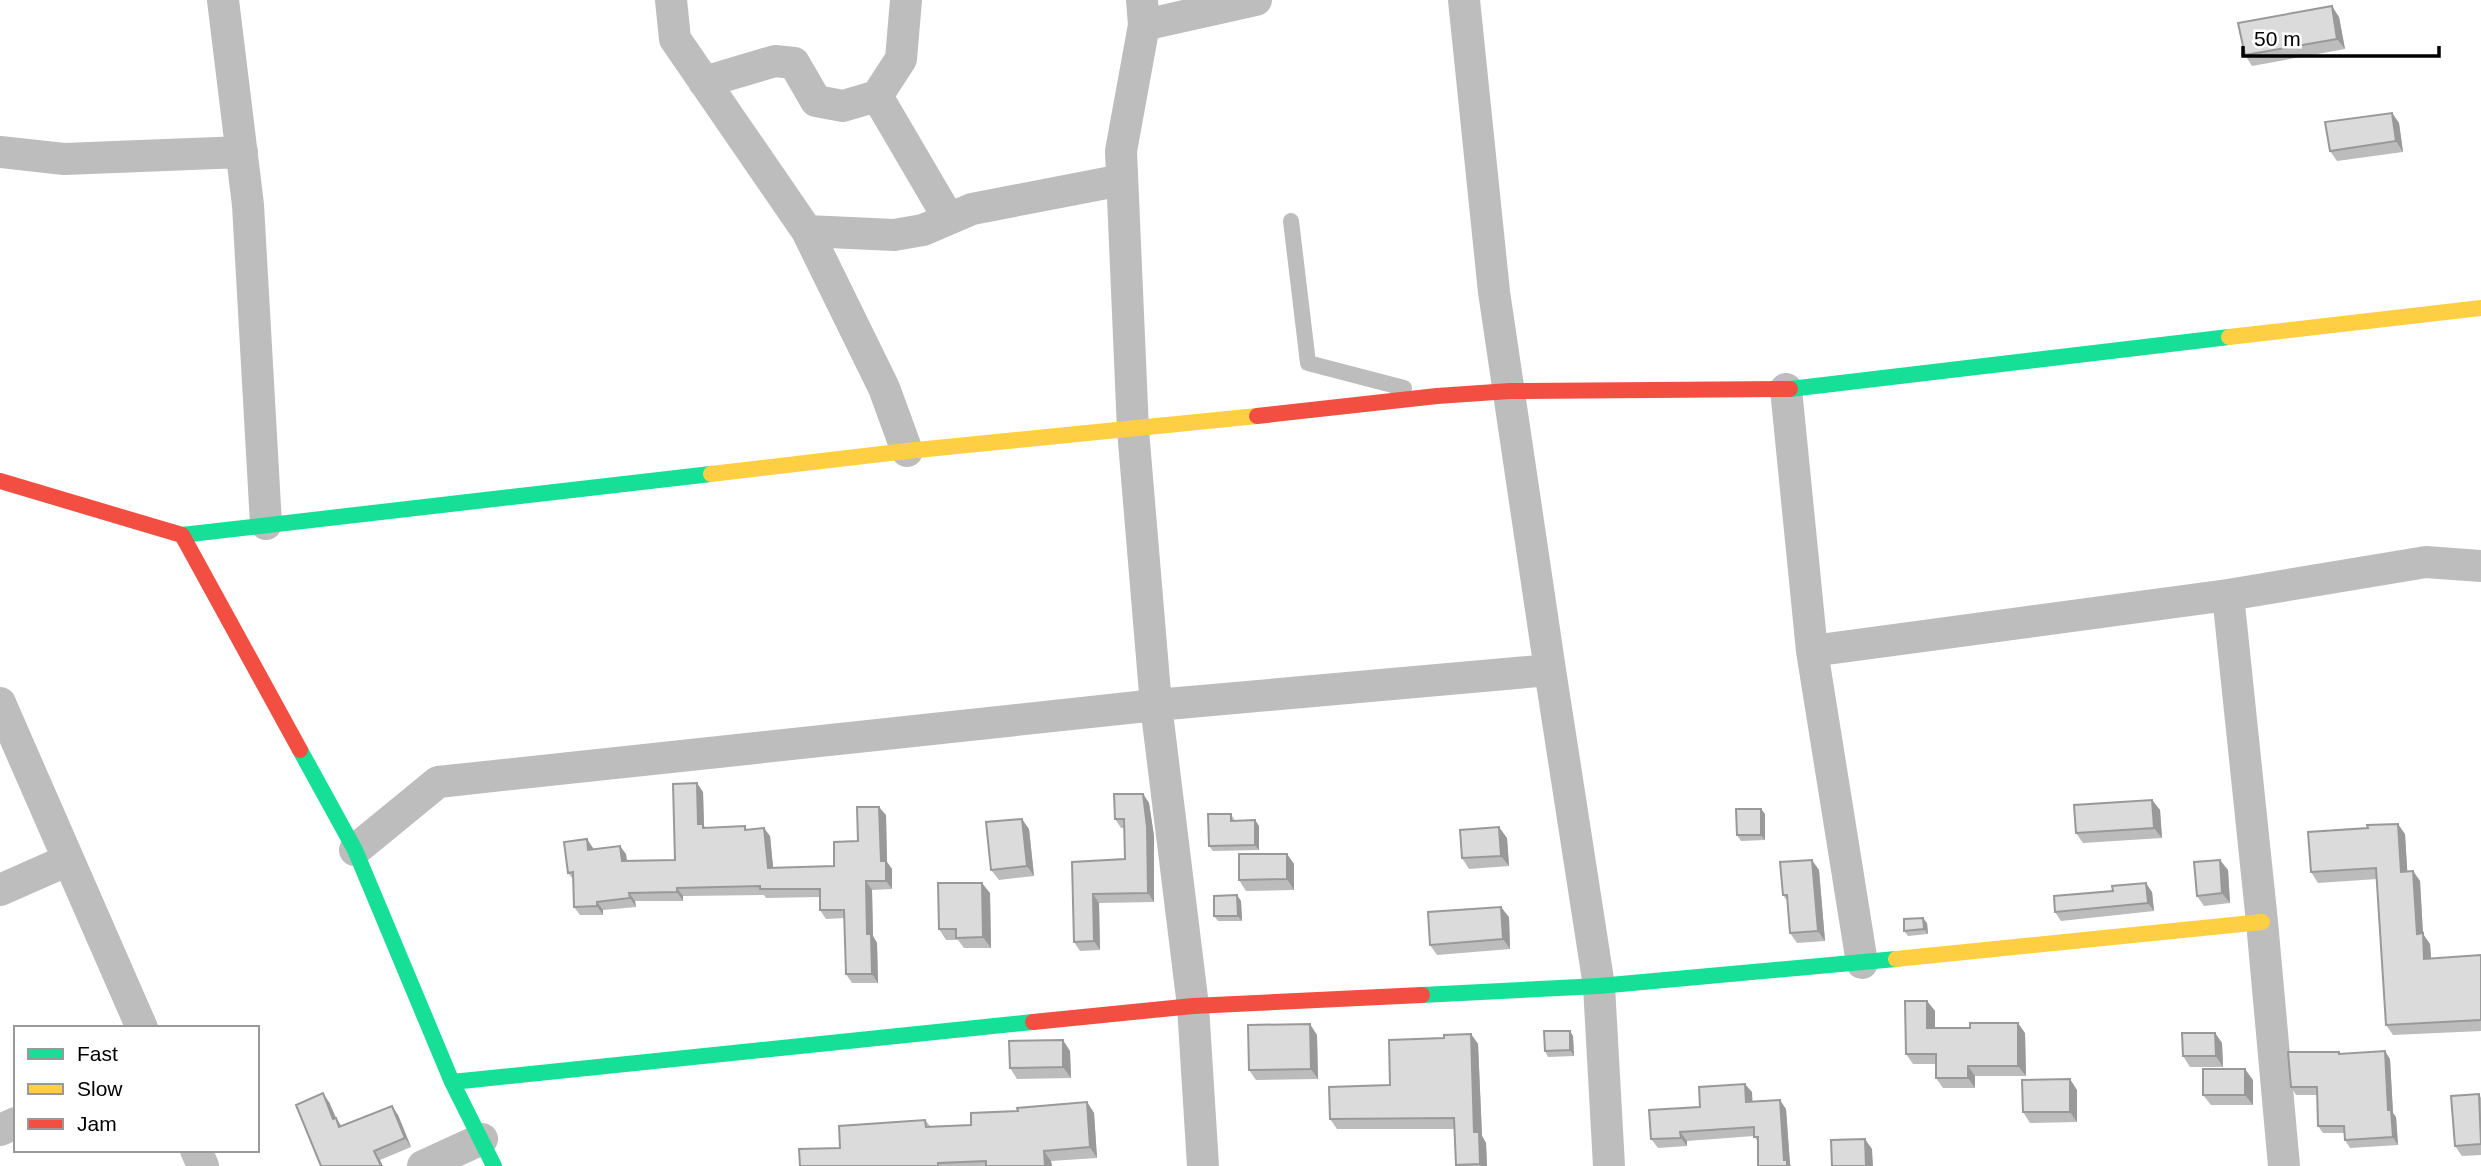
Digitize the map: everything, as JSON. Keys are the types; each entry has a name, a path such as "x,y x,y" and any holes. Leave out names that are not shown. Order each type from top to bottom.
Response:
{"street":[{"path":"223,0 248,205 266,524"},
{"path":"671,0 675,39 807,231 884,388 907,452"},
{"path":"704,82 775,61 794,63 816,101 842,106 877,96 901,59 906,0"},
{"path":"1203,1166 1193,1006 1156,705 1133,430 1121,151 1143,13 1256,0"},
{"path":"1464,0 1494,292 1549,670 1599,986 1609,1166"},
{"path":"877,96 949,219"},
{"path":"0,152 64,159 242,152"},
{"path":"807,231 894,235 923,230 972,209 1122,180"},
{"path":"0,481 182,535 907,452 1437,396 1510,391 1786,389 2481,308"},
{"path":"1786,389 1812,652 1862,963"},
{"path":"182,535 355,850 452,1082 488,1153 423,1166"},
{"path":"1812,652 2228,595 2426,562 2481,566"},
{"path":"2228,595 2284,1166"},
{"path":"355,850 438,782 1156,705 1549,670"},
{"path":"0,703 141,1026"},
{"path":"0,890 68,860"},
{"path":"452,1082 1193,1006 1599,986 1862,963 2262,922"}],"lane":[{"path":"1291,221 1308,363 1437,396"}],"building":[{"path":"2332,6 2337,39 2245,55 2238,23"},
{"path":"2392,113 2396,141 2330,151 2325,122"},
{"path":"697,783 698,824 703,824 703,828 764,828 768,868 834,866 834,842 858,841 857,807 879,807 881,861 886,861 886,881 866,881 867,934 871,934 872,974 846,974 844,910 820,910 820,889 760,889 760,886 677,888 677,892 629,893 630,898 597,902 597,906 574,907 573,872 568,873 564,842 587,839 588,850 620,846 622,861 675,860 673,784"},
{"path":"1114,794 1143,794 1147,827 1148,893 1093,894 1094,941 1074,942 1072,862 1125,859 1124,819 1115,819"},
{"path":"2152,800 2154,828 2076,833 2074,805"},
{"path":"1736,809 1761,809 1761,835 1737,835"},
{"path":"1208,814 1231,814 1231,821 1255,820 1255,845 1209,846"},
{"path":"1022,819 1027,866 991,870 986,822"},
{"path":"2398,824 2401,872 2413,871 2417,934 2423,933 2424,959 2481,955 2481,1020 2386,1025 2376,868 2311,872 2308,832"},
{"path":"1499,827 1501,856 1462,858 1460,830"},
{"path":"1239,854 1287,854 1287,879 1239,880"},
{"path":"1812,860 1818,931 1790,933 1787,895 1783,895 1780,862"},
{"path":"2220,860 2222,893 2197,896 2194,862"},
{"path":"938,883 982,883 983,937 956,938 956,929 939,929"},
{"path":"2146,883 2148,903 2055,912 2054,896 2113,891 2112,886"},
{"path":"1237,895 1238,916 1214,916 1214,896"},
{"path":"1501,907 1503,939 1430,945 1428,912"},
{"path":"1923,918 1924,929 1904,931 1904,919"},
{"path":"1905,1001 1927,1001 1927,1028 1970,1028 1970,1023 2018,1023 2018,1066 1968,1066 1968,1078 1936,1078 1936,1054 1906,1054"},
{"path":"1310,1024 1311,1069 1249,1070 1248,1025"},
{"path":"1544,1031 1570,1031 1570,1050 1545,1051"},
{"path":"2182,1033 2215,1033 2216,1056 2183,1056"},
{"path":"1471,1034 1474,1132 1479,1132 1480,1164 1456,1165 1454,1118 1330,1119 1329,1087 1390,1085 1389,1040"},
{"path":"1063,1040 1063,1067 1010,1068 1009,1041"},
{"path":"2385,1051 2388,1110 2391,1110 2393,1137 2345,1140 2344,1126 2318,1126 2317,1087 2291,1087 2288,1052 2339,1054"},
{"path":"2203,1069 2245,1069 2245,1095 2203,1095"},
{"path":"2070,1079 2070,1112 2023,1112 2022,1080"},
{"path":"1745,1084 1746,1102 1780,1100 1784,1160 1787,1160 1787,1166 1758,1166 1758,1137 1754,1137 1754,1127 1680,1132 1681,1138 1651,1139 1649,1110 1700,1107 1699,1087"},
{"path":"323,1093 339,1127 392,1106 405,1138 374,1151 381,1166 321,1166 296,1105"},
{"path":"2479,1094 2481,1144 2455,1146 2451,1096"},
{"path":"1087,1102 1090,1147 1044,1151 1045,1166 986,1166 986,1161 938,1163 938,1166 800,1166 799,1149 840,1148 839,1126 925,1120 926,1127 971,1125 971,1113 1018,1111 1017,1108"},
{"path":"1865,1139 1866,1166 1832,1166 1831,1140"}],"traffic: fast":[{"path":"1790,389 2229,337"},
{"path":"182,535 711,474"},
{"path":"300,750 355,850 452,1082 494,1166"},
{"path":"1422,995 1599,986 1896,959"},
{"path":"452,1082 1033,1022"}],"traffic: slow":[{"path":"2229,337 2481,308"},
{"path":"711,474 907,451 1257,416"},
{"path":"1896,959 2262,922"}],"traffic: jam":[{"path":"1257,416 1437,396 1510,391 1790,389"},
{"path":"0,481 182,535 300,750"},
{"path":"1033,1022 1193,1006 1422,995"}]}
